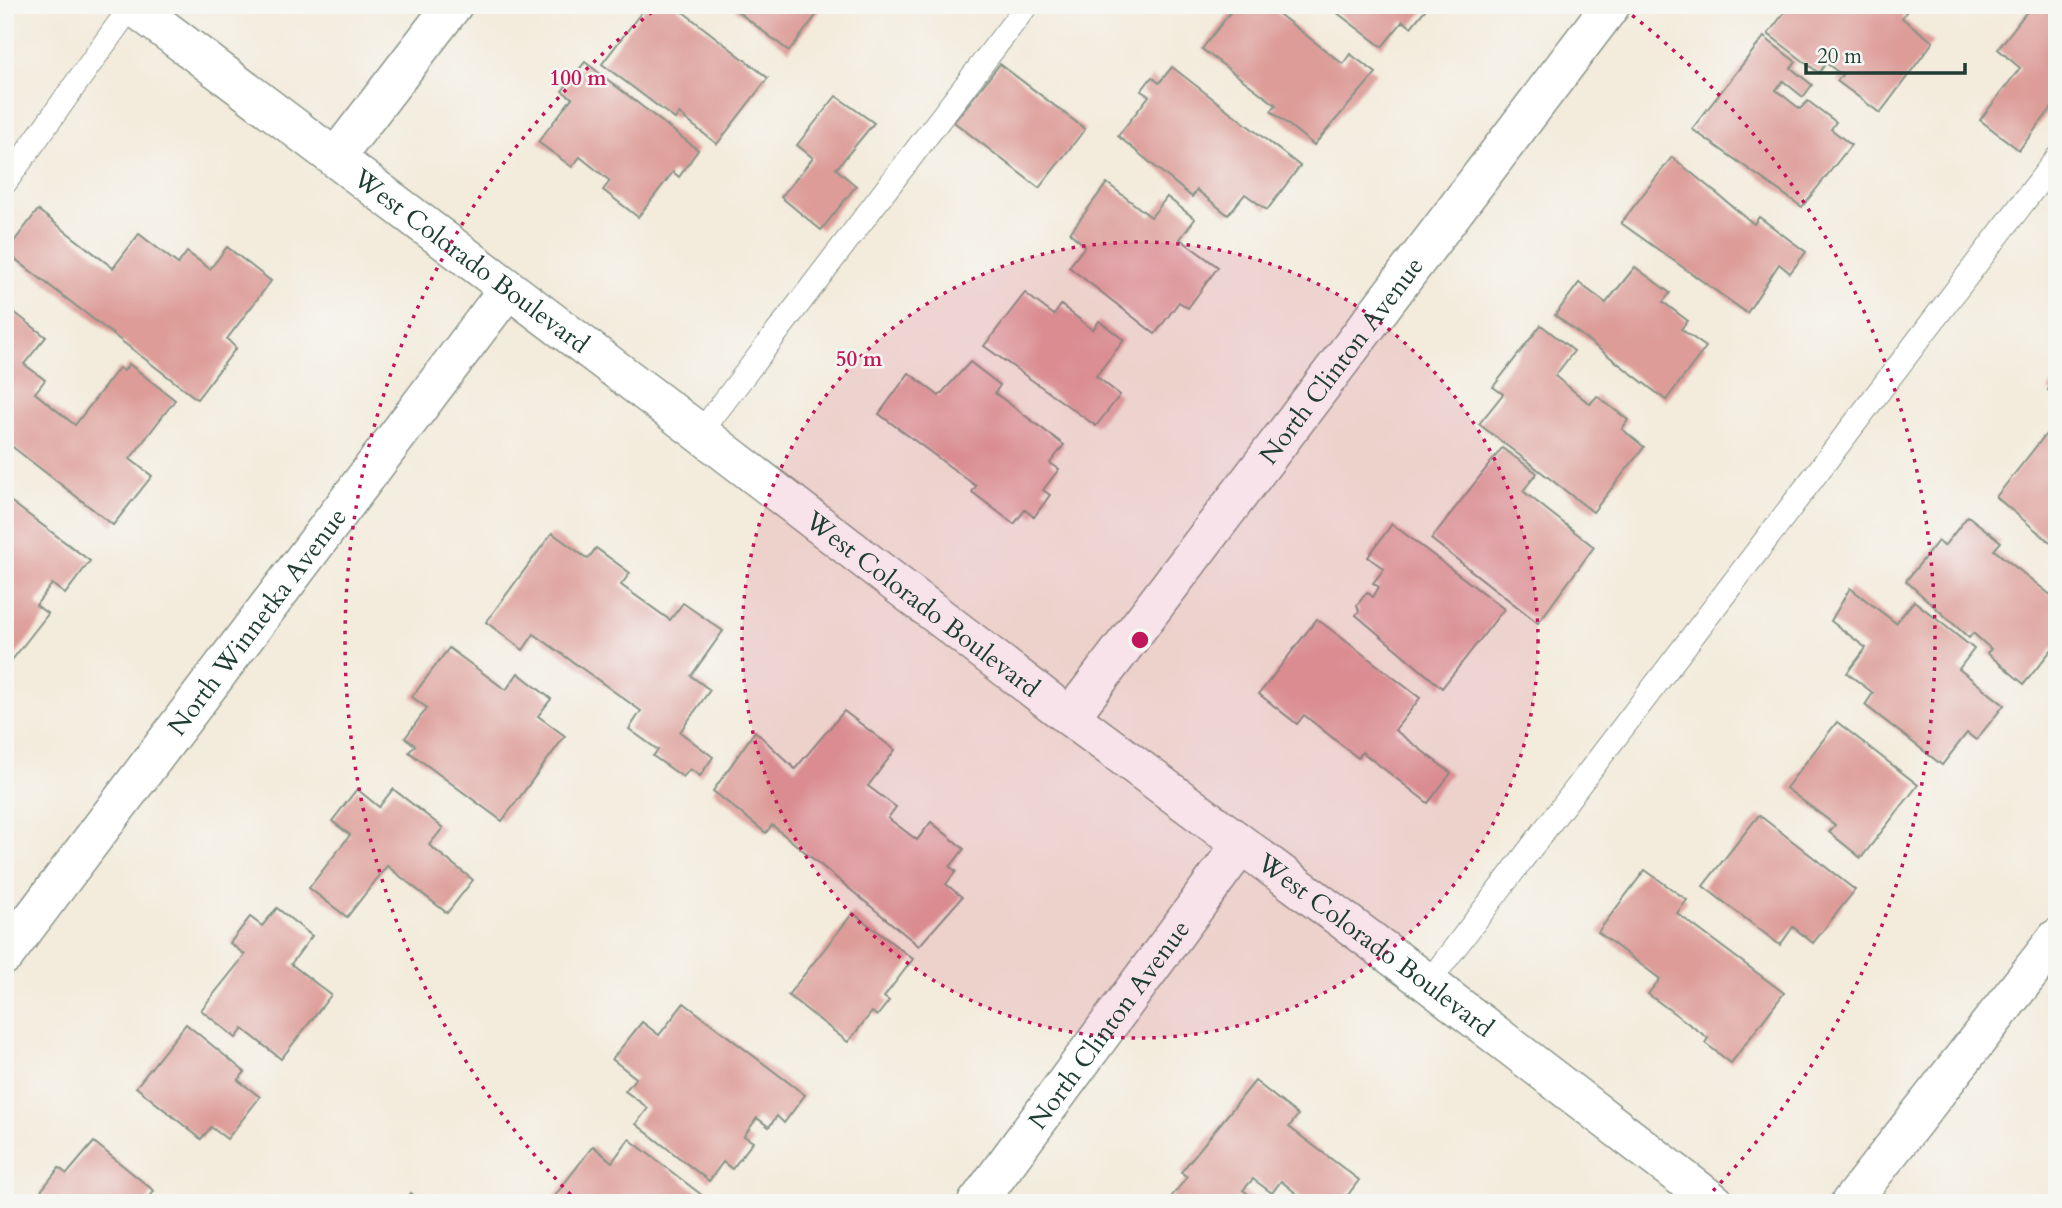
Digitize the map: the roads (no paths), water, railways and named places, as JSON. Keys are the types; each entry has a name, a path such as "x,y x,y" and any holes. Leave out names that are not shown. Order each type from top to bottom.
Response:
{"street":[{"name":"West Colorado Boulevard","path":"132,5 701,433 1070,717 1428,983 1715,1203"},
{"path":"336,158 453,5"},
{"name":"North Clinton Avenue","path":"1070,717 1611,5"},
{"name":"North Winnetka Avenue","path":"5,955 508,289"},
{"name":"North Clinton Avenue","path":"978,1203 1241,845"},
{"path":"1850,1203 2057,938"}],"lane":[{"path":"5,183 132,5"},
{"path":"701,433 1027,5"},
{"path":"1428,983 2057,158"}]}
